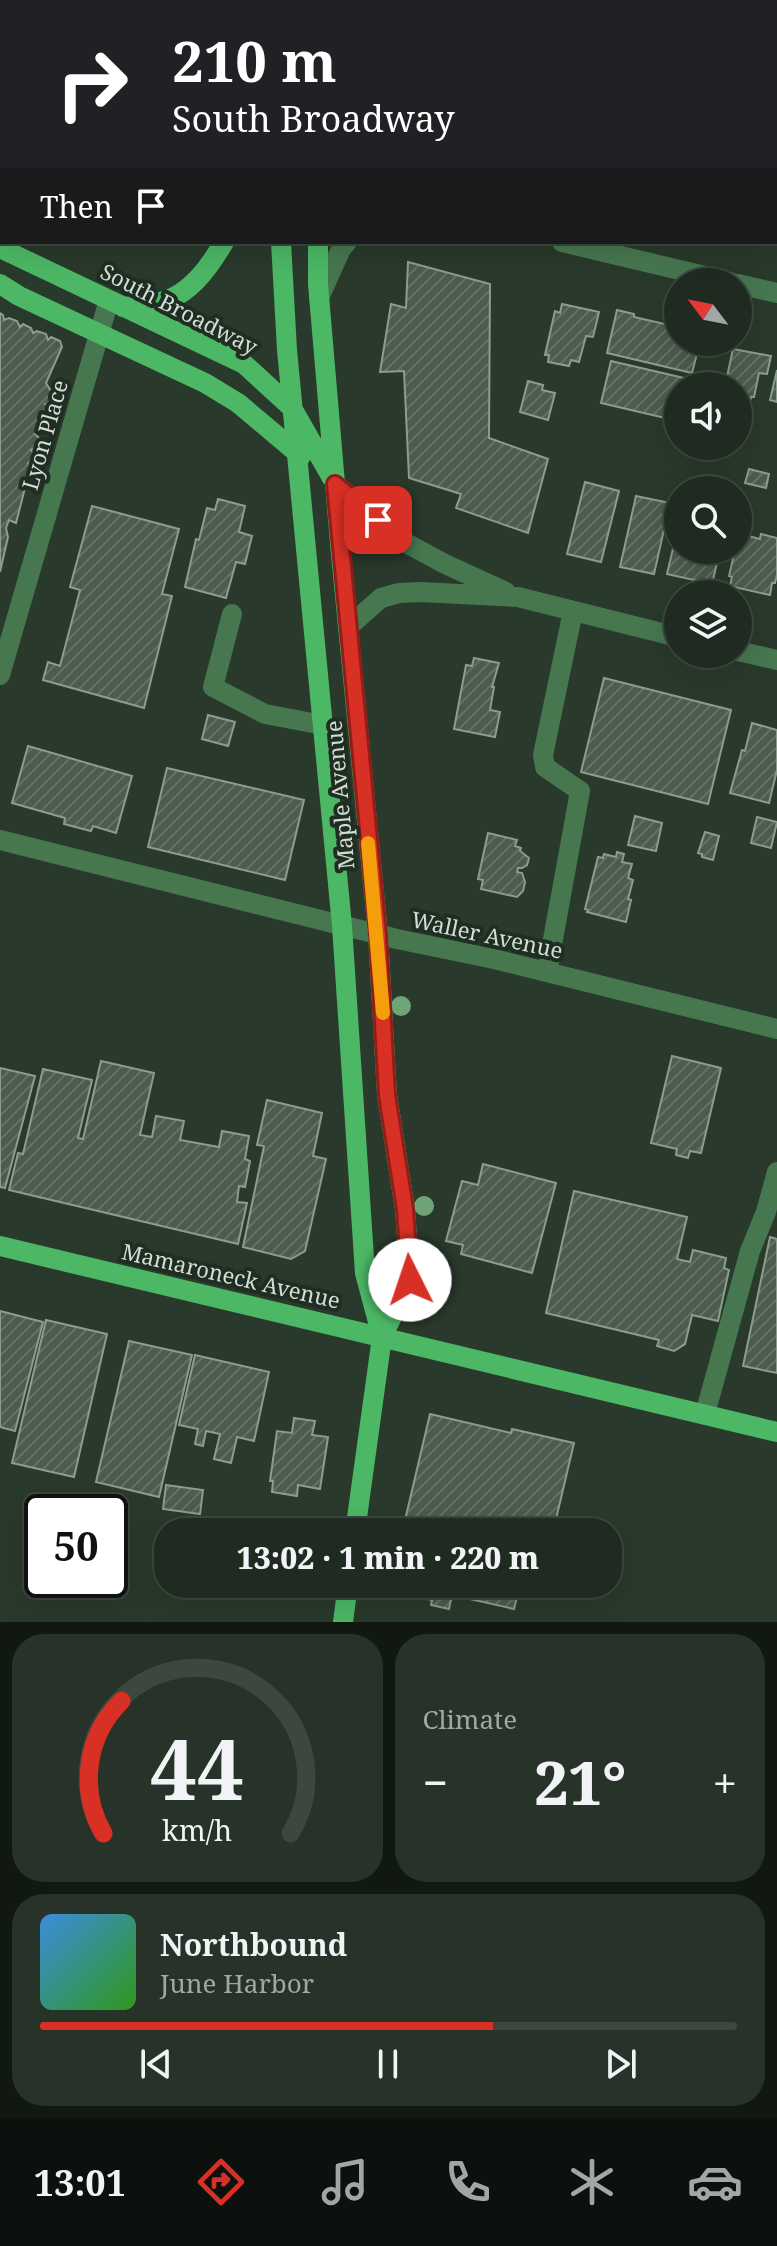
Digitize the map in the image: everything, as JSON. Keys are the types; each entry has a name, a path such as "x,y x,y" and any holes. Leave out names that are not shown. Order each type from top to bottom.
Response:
{"main road":[{"path":"115,304 163,302 182,291 212,263 223,244"},
{"name":"Maple Avenue","path":"281,244 292,408 342,926 365,1273 382,1337"},
{"name":"Maple Avenue","path":"318,244 319,298 335,484 378,934 387,1095 405,1209 410,1280 382,1337 357,1518"},
{"name":"South Broadway","path":"0,248 244,364 292,408 335,484"},
{"name":"South Broadway","path":"0,284 19,296 205,383 238,403 335,484"},
{"name":"Mamaroneck Avenue","path":"0,1246 777,1432"},
{"path":"343,1622 346,1598"}],"street":[{"path":"319,298 345,244"},
{"path":"570,244 671,268"},
{"path":"752,287 777,293"},
{"name":"Lyon Place","path":"0,675 99,334 115,304"},
{"name":"South Broadway","path":"335,484 406,543 445,564 518,597 664,634"},
{"name":"South Broadway","path":"348,627 381,598 399,593 518,597"},
{"path":"547,972 580,791 545,767 543,755 573,611"},
{"path":"232,614 213,687 265,714 323,725"},
{"path":"752,654 777,660"},
{"name":"Waller Avenue","path":"0,840 342,926 547,972 777,1029"},
{"path":"705,1414 750,1251 766,1212 777,1172"}],"building":[{"path":"408,262 490,284 489,438 548,459 528,533 456,508 461,494 409,478 404,371 380,372 391,304 406,308"},
{"path":"562,304 599,312 593,337 586,336 579,362 571,360 569,366 548,362 549,355 545,355 555,311 560,313"},
{"path":"617,310 664,324 664,356 696,356 692,372 688,372 607,353"},
{"path":"0,313 4,320 17,321 20,327 23,324 33,333 46,334 48,340 51,337 60,341 62,347 46,383 52,393 50,402 45,404 49,408 40,420 44,423 42,431 35,434 40,439 38,446 31,450 35,454 33,461 28,463 28,478 23,478 26,484 16,523 9,520 6,528 8,537 0,572"},
{"path":"752,352 771,356 767,374 759,373 754,397 752,372 728,372 731,356 752,356"},
{"path":"611,361 664,373 664,418 601,403"},
{"path":"777,370 777,402 770,400"},
{"path":"528,381 543,385 542,390 555,393 548,420 520,412"},
{"path":"749,469 769,474 766,488 752,485 752,476 747,476"},
{"path":"585,482 619,491 601,562 567,554"},
{"path":"636,496 664,502 664,530 654,574 620,567"},
{"path":"218,499 245,506 239,532 252,536 245,564 236,562 226,598 185,587 207,508 215,510"},
{"path":"92,506 179,529 162,594 172,596 144,708 43,680 48,662 60,666 80,590 70,587"},
{"path":"761,534 777,538 777,575 770,595 752,591 752,580 731,580 729,576 732,564 752,564 752,537 760,539"},
{"path":"669,564 717,564 713,580 694,580 667,574"},
{"path":"474,658 499,663 490,710 500,712 495,737 454,729 466,665 472,666"},
{"path":"604,678 731,710 708,804 581,772"},
{"path":"208,715 235,722 228,746 202,739"},
{"path":"752,723 777,730 777,770 769,803 730,793"},
{"path":"28,746 132,776 116,833 93,826 91,831 64,824 65,818 12,803"},
{"path":"167,768 304,800 285,880 148,847"},
{"path":"635,816 662,823 656,851 628,845"},
{"path":"757,817 777,822 771,848 751,843"},
{"path":"705,832 719,836 713,860 698,853"},
{"path":"488,833 517,840 515,846 529,858 527,865 518,868 517,872 522,873 525,882 523,891 517,897 481,889 483,880 478,879"},
{"path":"617,852 624,854 622,862 632,864 628,878 633,880 628,899 631,900 626,922 585,909 598,857 603,858 604,854 616,857"},
{"path":"672,1056 721,1068 701,1153 690,1151 688,1158 676,1155 677,1149 651,1143"},
{"path":"101,1061 154,1073 140,1135 152,1137 156,1116 184,1121 180,1140 219,1147 222,1131 249,1136 245,1159 250,1161 245,1187 239,1186 237,1202 247,1203 238,1244 9,1190 18,1153 23,1154 43,1069 92,1080 78,1138 83,1139"},
{"path":"0,1068 35,1076 5,1188 0,1187"},
{"path":"267,1100 322,1113 313,1156 326,1159 305,1251 291,1259 243,1247 264,1146 257,1145"},
{"path":"483,1164 556,1183 532,1273 461,1254 463,1245 446,1241 462,1181 478,1185"},
{"path":"574,1191 687,1217 677,1259 690,1262 693,1250 726,1258 724,1268 729,1270 718,1321 692,1315 685,1344 674,1351 657,1346 659,1340 546,1313"},
{"path":"770,1237 777,1239 777,1373 743,1366"},
{"path":"0,1311 43,1322 15,1431 0,1427"},
{"path":"46,1320 107,1334 74,1477 12,1463"},
{"path":"129,1341 192,1355 159,1497 96,1482"},
{"path":"195,1355 269,1372 254,1441 237,1437 231,1463 214,1459 220,1434 206,1431 203,1446 195,1444 198,1429 179,1425"},
{"path":"430,1414 511,1433 512,1429 574,1443 556,1518 406,1516"},
{"path":"294,1418 315,1421 312,1435 328,1437 320,1489 298,1485 297,1496 272,1492 273,1481 270,1481 277,1431 292,1433"},
{"path":"166,1485 203,1490 200,1514 163,1509"},
{"path":"424,1598 451,1598 449,1609 431,1605 432,1600"},
{"path":"465,1598 517,1598 514,1609"}],"slow traffic":[{"path":"368,843 383,1013"}],"route":[{"path":"378,520 335,484 378,934 387,1095 405,1209 410,1280"}]}
